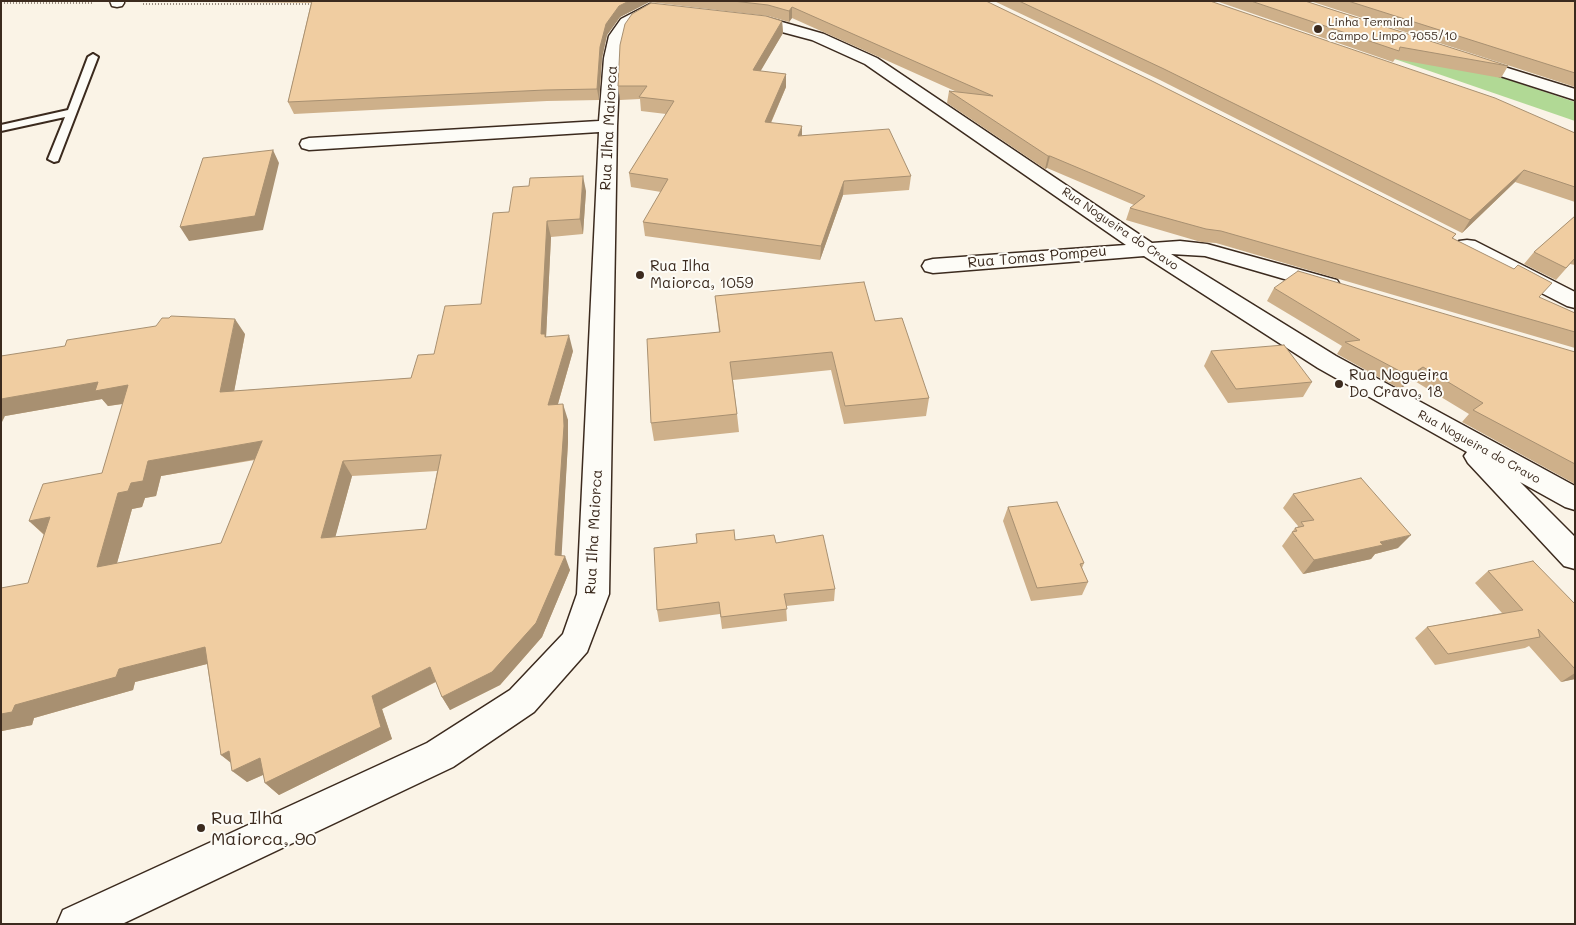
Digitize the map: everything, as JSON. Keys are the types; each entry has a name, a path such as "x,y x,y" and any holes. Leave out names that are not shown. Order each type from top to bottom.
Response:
{"street":[{"name":"Rua Ilha Maiorca","path":"77,924 440,755 522,701 576,642 592,594 593,584 597,518 608,126 612,58 617,36 626,22 657,7"},
{"name":"Rua Nogueira do Cravo","path":"723,18 768,24 818,37 871,61 1147,249 1327,362 1575,499"},
{"path":"1451,55 1575,95"},
{"path":"309,144 608,126"},
{"path":"1452,238 1575,301"},
{"name":"Rua Tomas Pompeu","path":"933,266 1180,247 1207,250 1350,291"},
{"path":"1532,278 1575,279"},
{"path":"1460,436 1575,557"}],"lane":[{"path":"54,159 93,57"},
{"path":"1,128 72,112"}],"path":[{"path":"234,5 316,4"}],"green space":[{"path":"1226,1 1272,1 1575,102 1575,121"}],"building":[{"path":"312,1 629,1 619,6 606,24 600,47 597,89 288,102"},
{"path":"733,1 986,1 1150,80 1456,234 1452,238 1514,269 1518,265 1552,283 1539,297 1575,313 1575,332 1221,231 1206,229 1130,208 1145,196 1048,156 949,91 993,96 792,7 789,11 768,5"},
{"path":"1019,1 1210,1 1495,98 1575,133 1575,187 1524,170 1470,220 1164,69"},
{"path":"1251,1 1305,1 1508,66 1400,47 1399,51"},
{"path":"1348,1 1575,1 1575,73"},
{"path":"651,3 766,16 782,21 753,70 786,74 765,122 802,126 798,136 889,129 911,176 844,181 821,246 643,222 668,179 629,173 674,101 639,97 647,86 618,86 620,45 625,24 632,14"},
{"path":"273,150 255,216 180,227 203,158"},
{"path":"583,176 580,219 547,221 541,334 545,334 545,337 569,335 548,405 563,404 564,426 555,555 565,556 536,623 492,672 442,697 430,667 372,696 381,727 265,783 260,758 232,771 229,751 221,755 205,647 119,669 116,677 15,705 12,712 1,714 1,588 28,583 50,517 29,521 43,484 102,473 128,385 95,391 98,382 1,399 1,356 65,346 67,340 156,326 162,318 169,318 171,316 235,319 220,392 411,378 418,355 434,354 445,306 481,304 493,213 509,212 513,187 529,186 530,178","holes":["262,441 221,543 97,567 118,493 128,491 131,483 143,481 148,461","441,455 426,529 321,538 343,461"]},
{"path":"1575,216 1575,258 1566,268 1534,252"},
{"path":"1298,271 1575,352 1575,464 1473,410 1483,403 1423,367 1409,376 1345,342 1360,340 1274,288"},
{"path":"864,282 875,321 902,318 929,398 845,406 832,352 730,362 737,414 651,423 647,339 720,332 715,296"},
{"path":"1284,345 1312,382 1236,389 1211,351"},
{"path":"1361,478 1411,535 1380,542 1383,545 1314,560 1292,532 1297,531 1295,528 1304,526 1301,522 1314,520 1293,494"},
{"path":"1057,502 1084,563 1080,564 1088,582 1037,588 1008,507"},
{"path":"734,530 735,540 774,535 776,543 823,535 835,589 784,594 787,609 721,617 719,602 657,610 654,548 697,543 696,534"},
{"path":"1533,561 1575,604 1575,669 1538,629 1540,637 1448,654 1427,627 1523,610 1488,571"}],"place":[{"name":"Linha Terminal Campo Limpo 7055/10","path":"1318,29"},
{"name":"Rua Ilha Maiorca, 1059","path":"640,275"},
{"name":"Rua Nogueira Do Cravo, 18","path":"1339,384"},
{"name":"Rua Ilha Maiorca, 90","path":"201,828"}]}
